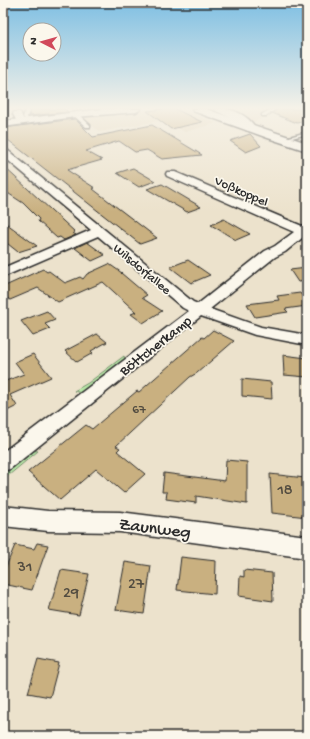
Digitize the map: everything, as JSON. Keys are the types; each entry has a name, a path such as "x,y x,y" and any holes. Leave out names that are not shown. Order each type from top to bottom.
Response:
{"main road":[{"path":"286,143 307,151"}],"street":[{"name":"Wilsdorfallee","path":"3,151 188,305 238,325 267,334 307,340"},
{"name":"Voßkoppel","path":"171,174 304,230"},
{"name":"Böttcherkamp","path":"3,463 265,258 280,249 304,230"},
{"path":"3,273 99,232"},
{"name":"Zaunweg","path":"3,516 48,521 120,522 307,547"}],"green space":[{"path":"124,356 125,361 81,393 74,391 88,383"},
{"path":"29,450 38,451 3,480 3,471"}],"building":[{"path":"12,143 111,143 86,151 102,160 67,170 95,188 93,189 157,238 140,244"},
{"path":"123,143 183,143 202,155 162,159 147,150 135,152"},
{"path":"234,143 259,143 261,146 246,152"},
{"path":"3,166 75,232 73,233 76,235 64,240 60,237 57,238 38,221 39,219 23,203 3,190"},
{"path":"133,168 155,181 139,187 117,173"},
{"path":"162,184 201,207 187,212 147,189"},
{"path":"224,219 250,234 236,240 211,225"},
{"path":"3,221 37,246 18,252 3,240"},
{"path":"87,242 105,255 92,261 75,248"},
{"path":"188,260 210,275 191,283 170,267"},
{"path":"109,264 122,273 147,295 142,298 162,311 143,323 131,314 136,312 103,282 58,302 38,288 10,300 3,294 3,287 43,269 47,272 49,271 65,283 80,277 83,279 87,274"},
{"path":"307,268 307,281 298,282 290,270"},
{"path":"300,293 307,303 307,306 285,309 288,312 255,317 247,304 279,300 277,296"},
{"path":"47,311 55,320 45,324 50,329 33,336 21,321"},
{"path":"213,330 234,341 197,373 190,377 116,446 120,448 117,451 145,474 124,493 96,469 60,500 28,472 86,425 92,429 137,391 139,392 202,337 204,338"},
{"path":"97,334 107,342 91,351 93,353 77,362 65,351"},
{"path":"33,354 51,377 10,395 17,406 3,413 3,382 24,374 15,362"},
{"path":"283,355 307,358 307,377 284,375"},
{"path":"242,379 271,382 272,399 242,396"},
{"path":"226,460 247,462 247,504 196,496 196,503 166,499 167,492 162,492 164,473 225,481"},
{"path":"270,474 305,478 307,517 272,513"},
{"path":"37,543 48,545 32,590 3,584 3,574 15,545 34,549"},
{"path":"181,557 216,561 215,594 177,590"},
{"path":"125,562 151,566 144,614 116,610"},
{"path":"61,570 89,574 79,615 49,610"},
{"path":"244,570 272,573 273,601 239,596 240,576 244,577"},
{"path":"38,659 59,663 50,697 28,693"}]}
